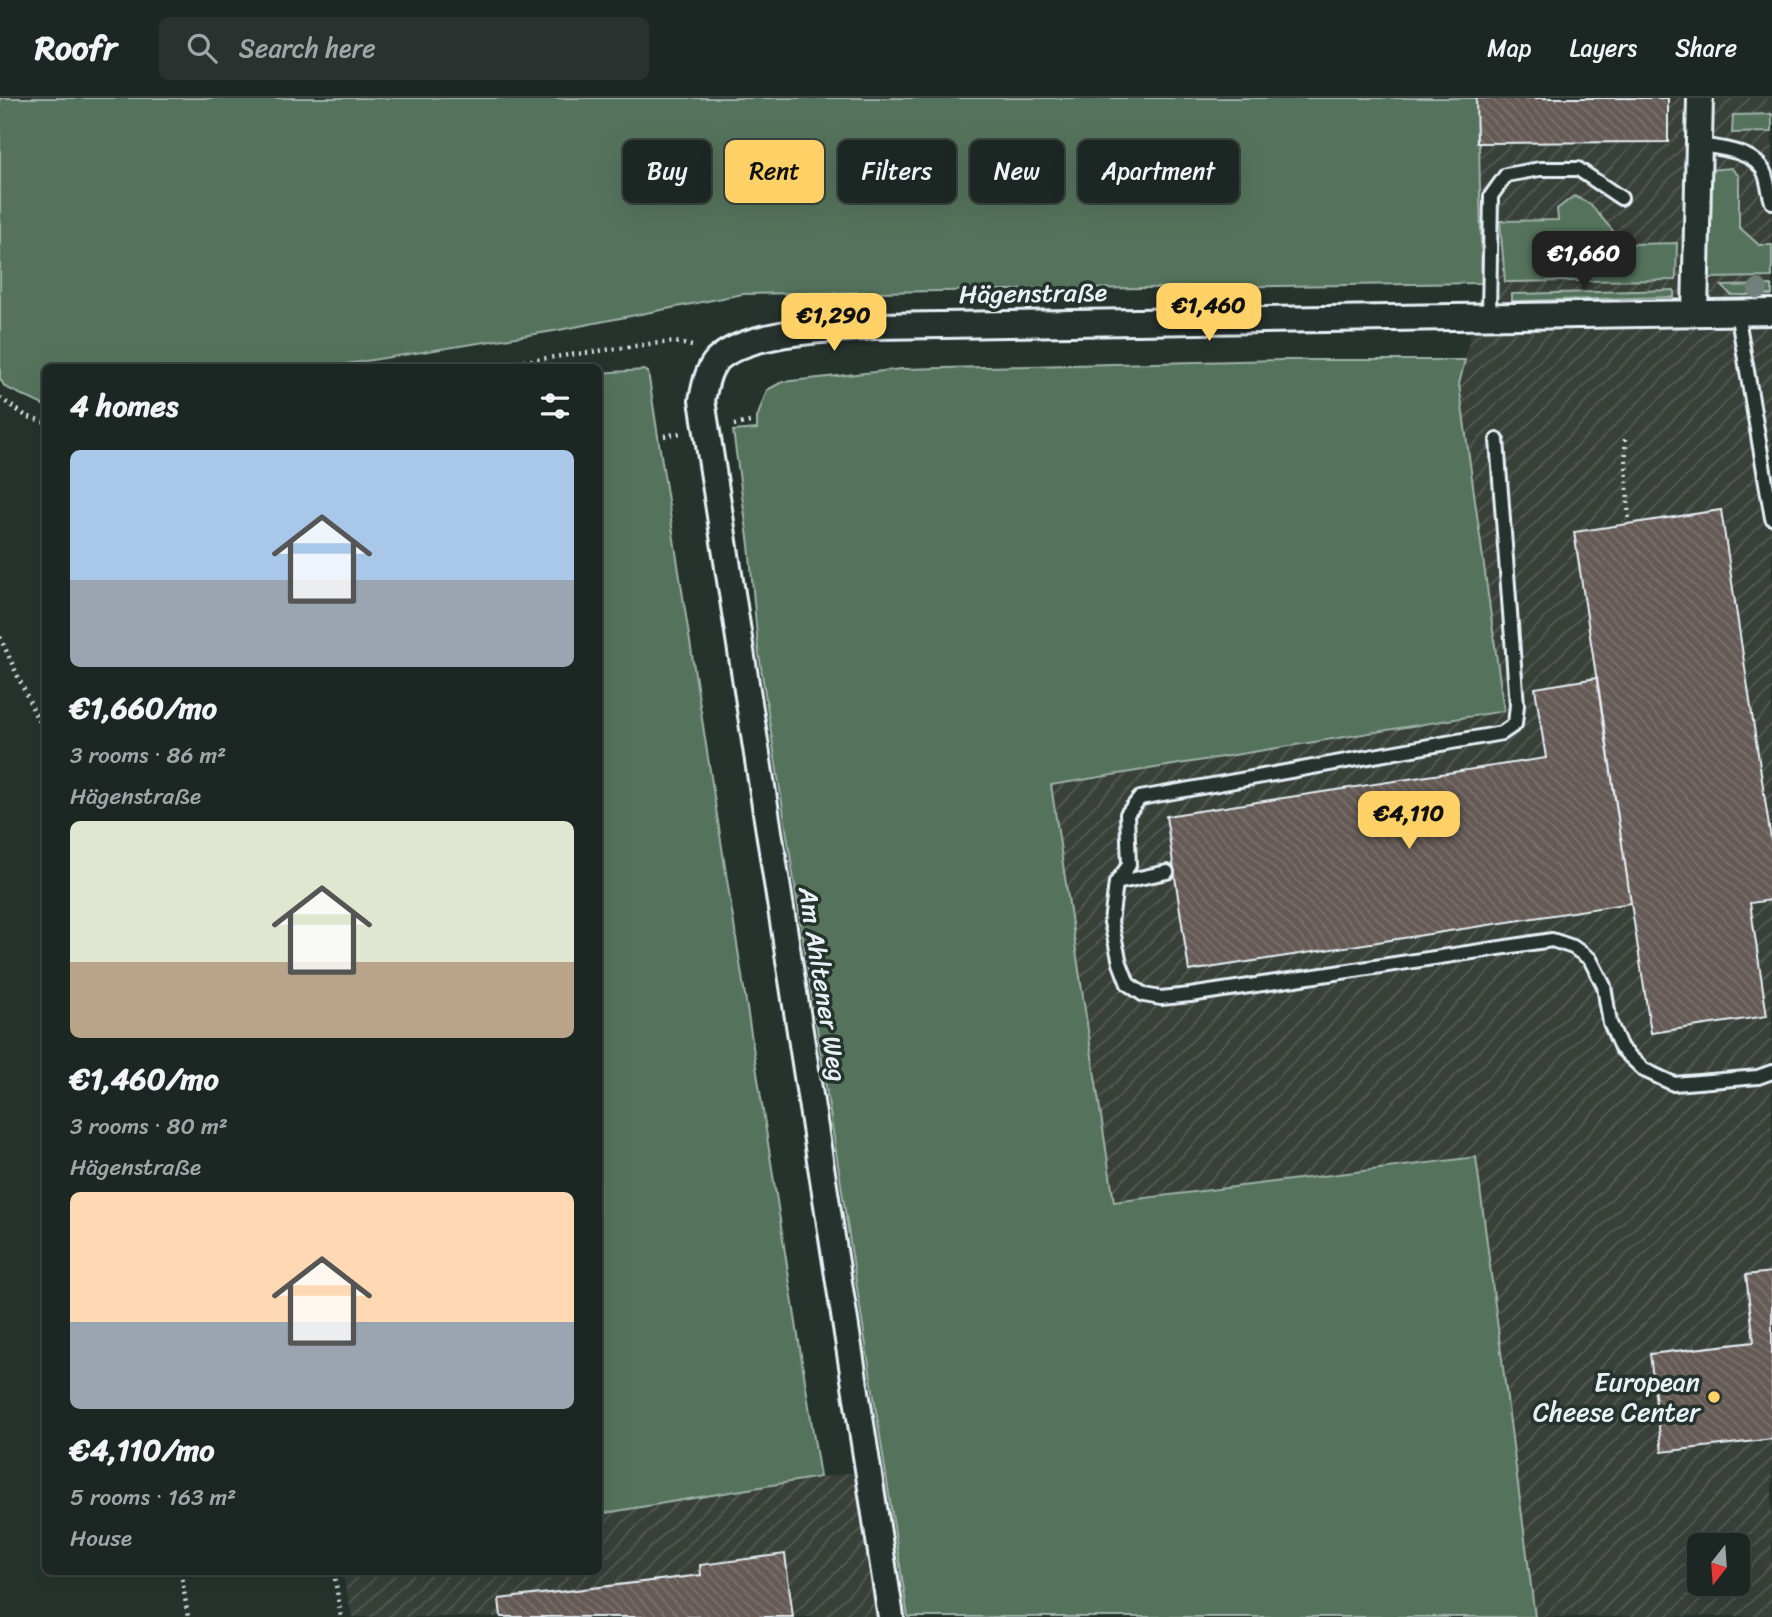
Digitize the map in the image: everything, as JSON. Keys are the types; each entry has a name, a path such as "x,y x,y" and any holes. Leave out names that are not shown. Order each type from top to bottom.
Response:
{"street":[{"path":"1695,313 1700,98"},
{"name":"Hägenstraße","path":"715,362 735,347 784,335 875,326 1772,312"},
{"name":"Am Ahltener Weg","path":"715,362 702,400 891,1617"}],"lane":[{"path":"1699,145 1731,150 1759,164 1765,174 1772,202"},
{"path":"1489,315 1491,196 1506,175 1540,169 1578,169 1621,198"},
{"path":"1737,312 1772,519"},
{"path":"1497,440 1517,705 1515,724 1502,733 1140,798 1127,814 1129,865 1116,883 1111,922 1120,963 1128,984 1144,995 1161,998 1190,995 1552,940 1573,947 1590,959 1604,986 1610,1023 1621,1048 1644,1070 1674,1084 1758,1077 1772,1072"},
{"path":"1116,883 1167,872"}],"path":[{"path":"506,364 675,342 702,348 715,362"},
{"path":"0,398 26,416 42,421"},
{"path":"733,425 750,422"},
{"path":"663,436 682,433"},
{"path":"1625,439 1629,524"},
{"path":"0,637 42,729"},
{"path":"181,1575 188,1617"},
{"path":"334,1575 341,1617"}],"shaded area":[{"path":"1478,98 1772,98 1772,1616 1535,1617 1476,1158 1114,1202 1051,785 1504,711 1459,384 1482,283"},
{"path":"885,1467 908,1617 352,1617 343,1575 602,1575 602,1514"}],"green space":[{"path":"0,98 1478,98 1482,283 743,294 554,331 347,364 42,364 42,405 5,387 0,379"},
{"path":"1772,114 1772,132 1732,133 1733,115"},
{"path":"1731,168 1739,176 1739,227 1759,245 1772,245 1772,277 1707,278 1709,170"},
{"path":"1574,196 1590,204 1619,238 1633,244 1677,243 1676,280 1505,282 1500,221 1558,220 1557,209"},
{"path":"1772,285 1772,295 1731,295 1722,286"},
{"path":"1674,290 1674,297 1512,301 1512,294"},
{"path":"1282,360 1465,360 1459,384 1504,711 1051,785 1114,1202 1476,1157 1535,1617 908,1617 758,648 749,545 733,431 757,429 757,418 767,390 782,382 902,369"},
{"path":"648,372 820,1477 602,1513 602,373"}],"building":[{"path":"1476,98 1668,98 1668,142 1477,143"},
{"path":"1721,510 1772,846 1772,900 1750,903 1767,1016 1651,1033 1574,532"},
{"path":"1597,678 1631,903 1189,971 1166,816 1546,758 1535,688"},
{"name":"European Cheese Center","path":"1772,1272 1772,1439 1662,1452 1650,1354 1754,1342 1746,1275"},
{"path":"785,1554 793,1617 501,1617 499,1599 701,1575 700,1565"}],"place":[{"name":"European Cheese Center","path":"1714,1397"}]}
